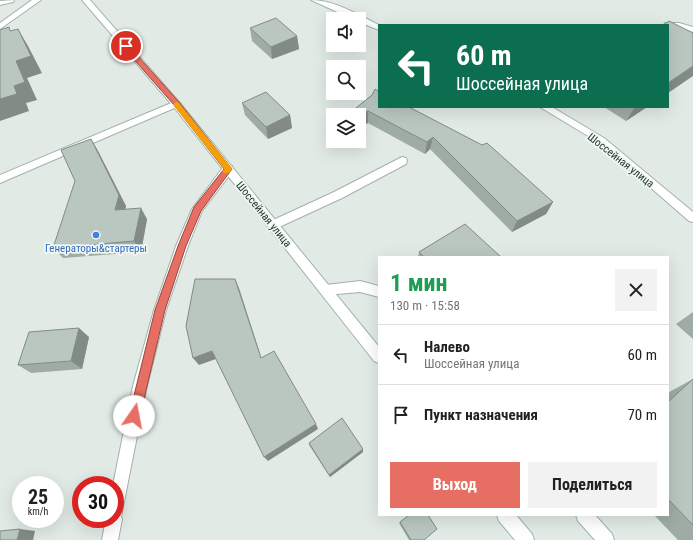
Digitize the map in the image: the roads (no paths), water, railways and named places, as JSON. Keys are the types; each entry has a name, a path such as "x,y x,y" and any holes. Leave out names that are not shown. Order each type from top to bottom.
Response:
{"main road":[{"path":"0,3 10,0"},
{"path":"0,27 11,21 37,0"},
{"name":"Шоссейная улица","path":"86,0 176,104 378,356"},
{"path":"315,0 378,28"},
{"path":"669,25 679,25 693,30"},
{"path":"0,179 176,104"},
{"name":"Шоссейная улица","path":"547,108 601,140 693,218"},
{"path":"273,225 338,195 402,161"},
{"path":"122,476 140,386 160,310 182,246 197,209 228,169"},
{"path":"326,290 346,286 374,289 378,291"},
{"path":"507,516 526,540"},
{"path":"585,516 606,540"},
{"path":"110,540 112,528"}],"place":[{"name":"Генераторы&стартеры","path":"96,235"}]}
